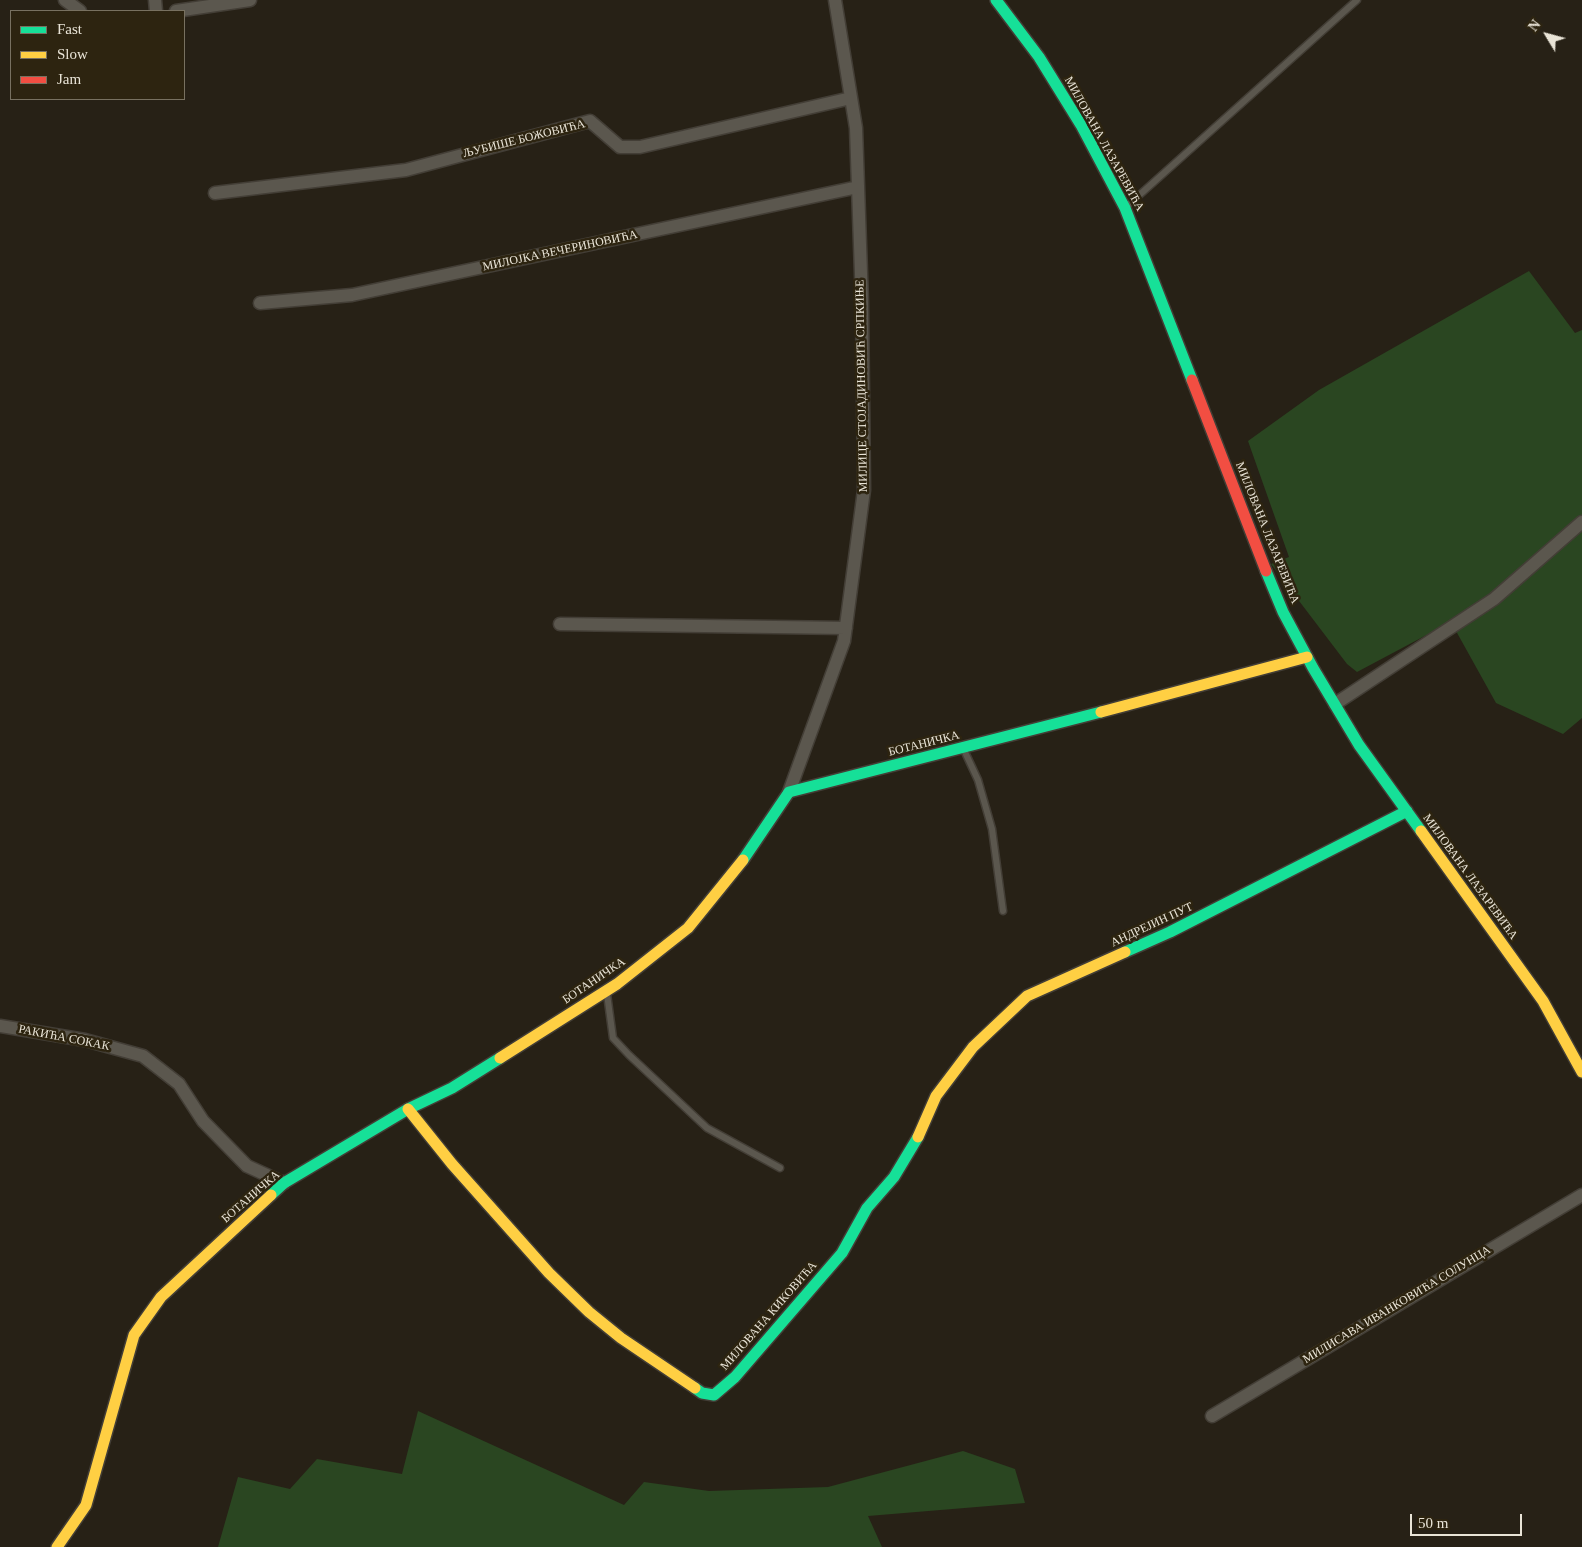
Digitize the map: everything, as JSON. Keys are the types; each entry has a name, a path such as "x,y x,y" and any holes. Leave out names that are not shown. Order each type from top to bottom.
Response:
{"street":[{"path":"65,0 79,10"},
{"path":"183,10 250,0"},
{"name":"МИЛИЦЕ СТОЈАДИНОВИЋ СРПКИЊЕ","path":"789,792 844,641 864,490 862,303 856,128 835,0"},
{"name":"МИЛОВАНА ЛАЗАРЕВИЋА","path":"996,0 1040,57 1081,125 1125,208 1263,565 1284,612 1307,656 1359,745 1543,1001 1582,1072"},
{"name":"ЉУБИШЕ БОЖОВИЋА","path":"215,193 406,170 590,121 620,147 640,148 851,98"},
{"name":"МИЛОЈКА ВЕЧЕРИНОВИЋА","path":"260,304 352,295 858,187"},
{"path":"1335,704 1494,599 1582,522"},
{"path":"560,624 846,628"},
{"name":"БОТАНИЧКА","path":"57,1547 86,1505 134,1335 161,1297 284,1184 408,1109 452,1088 607,990 688,928 749,853 789,792 963,749 1307,656"},
{"name":"АНДРЕЈИН ПУТ","path":"936,1096 973,1046 1027,996 1170,932 1407,811"},
{"name":"РАКИЋА СОКАК","path":"0,1026 85,1040 143,1056 179,1084 203,1121 247,1166 284,1184"},
{"name":"МИЛОВАНА КИКОВИЋА","path":"408,1109 452,1164 549,1273 589,1312 621,1338 702,1393 714,1395 735,1377 842,1253 867,1208 894,1177 912,1149 936,1096"},
{"name":"МИЛИСАВА ИВАНКОВИЋА СОЛУНЦА","path":"1212,1416 1582,1194"}],"lane":[{"path":"1125,208 1357,0"},
{"path":"963,749 978,780 992,829 1003,911"},
{"path":"607,990 608,1014 613,1038 629,1055 706,1128 780,1168"}],"green space":[{"path":"1529,271 1575,333 1582,330 1582,718 1563,734 1496,703 1451,622 1357,672 1347,664 1271,564 1289,557 1248,441 1319,390"},
{"path":"418,1411 624,1505 644,1482 709,1491 828,1487 963,1451 1015,1469 1025,1503 868,1516 882,1547 218,1547 238,1477 290,1489 317,1459 402,1474"}],"traffic: fast":[{"path":"996,0 1039,57 1081,125 1125,208 1192,380"},
{"path":"1266,571 1283,612 1313,668 1359,745 1421,831"},
{"path":"743,860 789,792 1101,712"},
{"path":"1125,952 1170,932 1407,811"},
{"path":"271,1195 284,1183 408,1109 452,1088 500,1058"},
{"path":"695,1388 702,1393 714,1395 735,1377 842,1253 867,1208 894,1177 918,1137"}],"traffic: slow":[{"path":"1101,712 1307,657"},
{"path":"1421,831 1543,1001 1582,1072"},
{"path":"500,1058 617,984 688,928 743,860"},
{"path":"918,1137 936,1096 973,1047 1027,996 1125,952"},
{"path":"408,1109 452,1164 549,1273 589,1312 621,1338 695,1388"},
{"path":"57,1547 86,1505 134,1335 161,1297 271,1195"}],"traffic: jam":[{"path":"1192,380 1266,571"}]}
